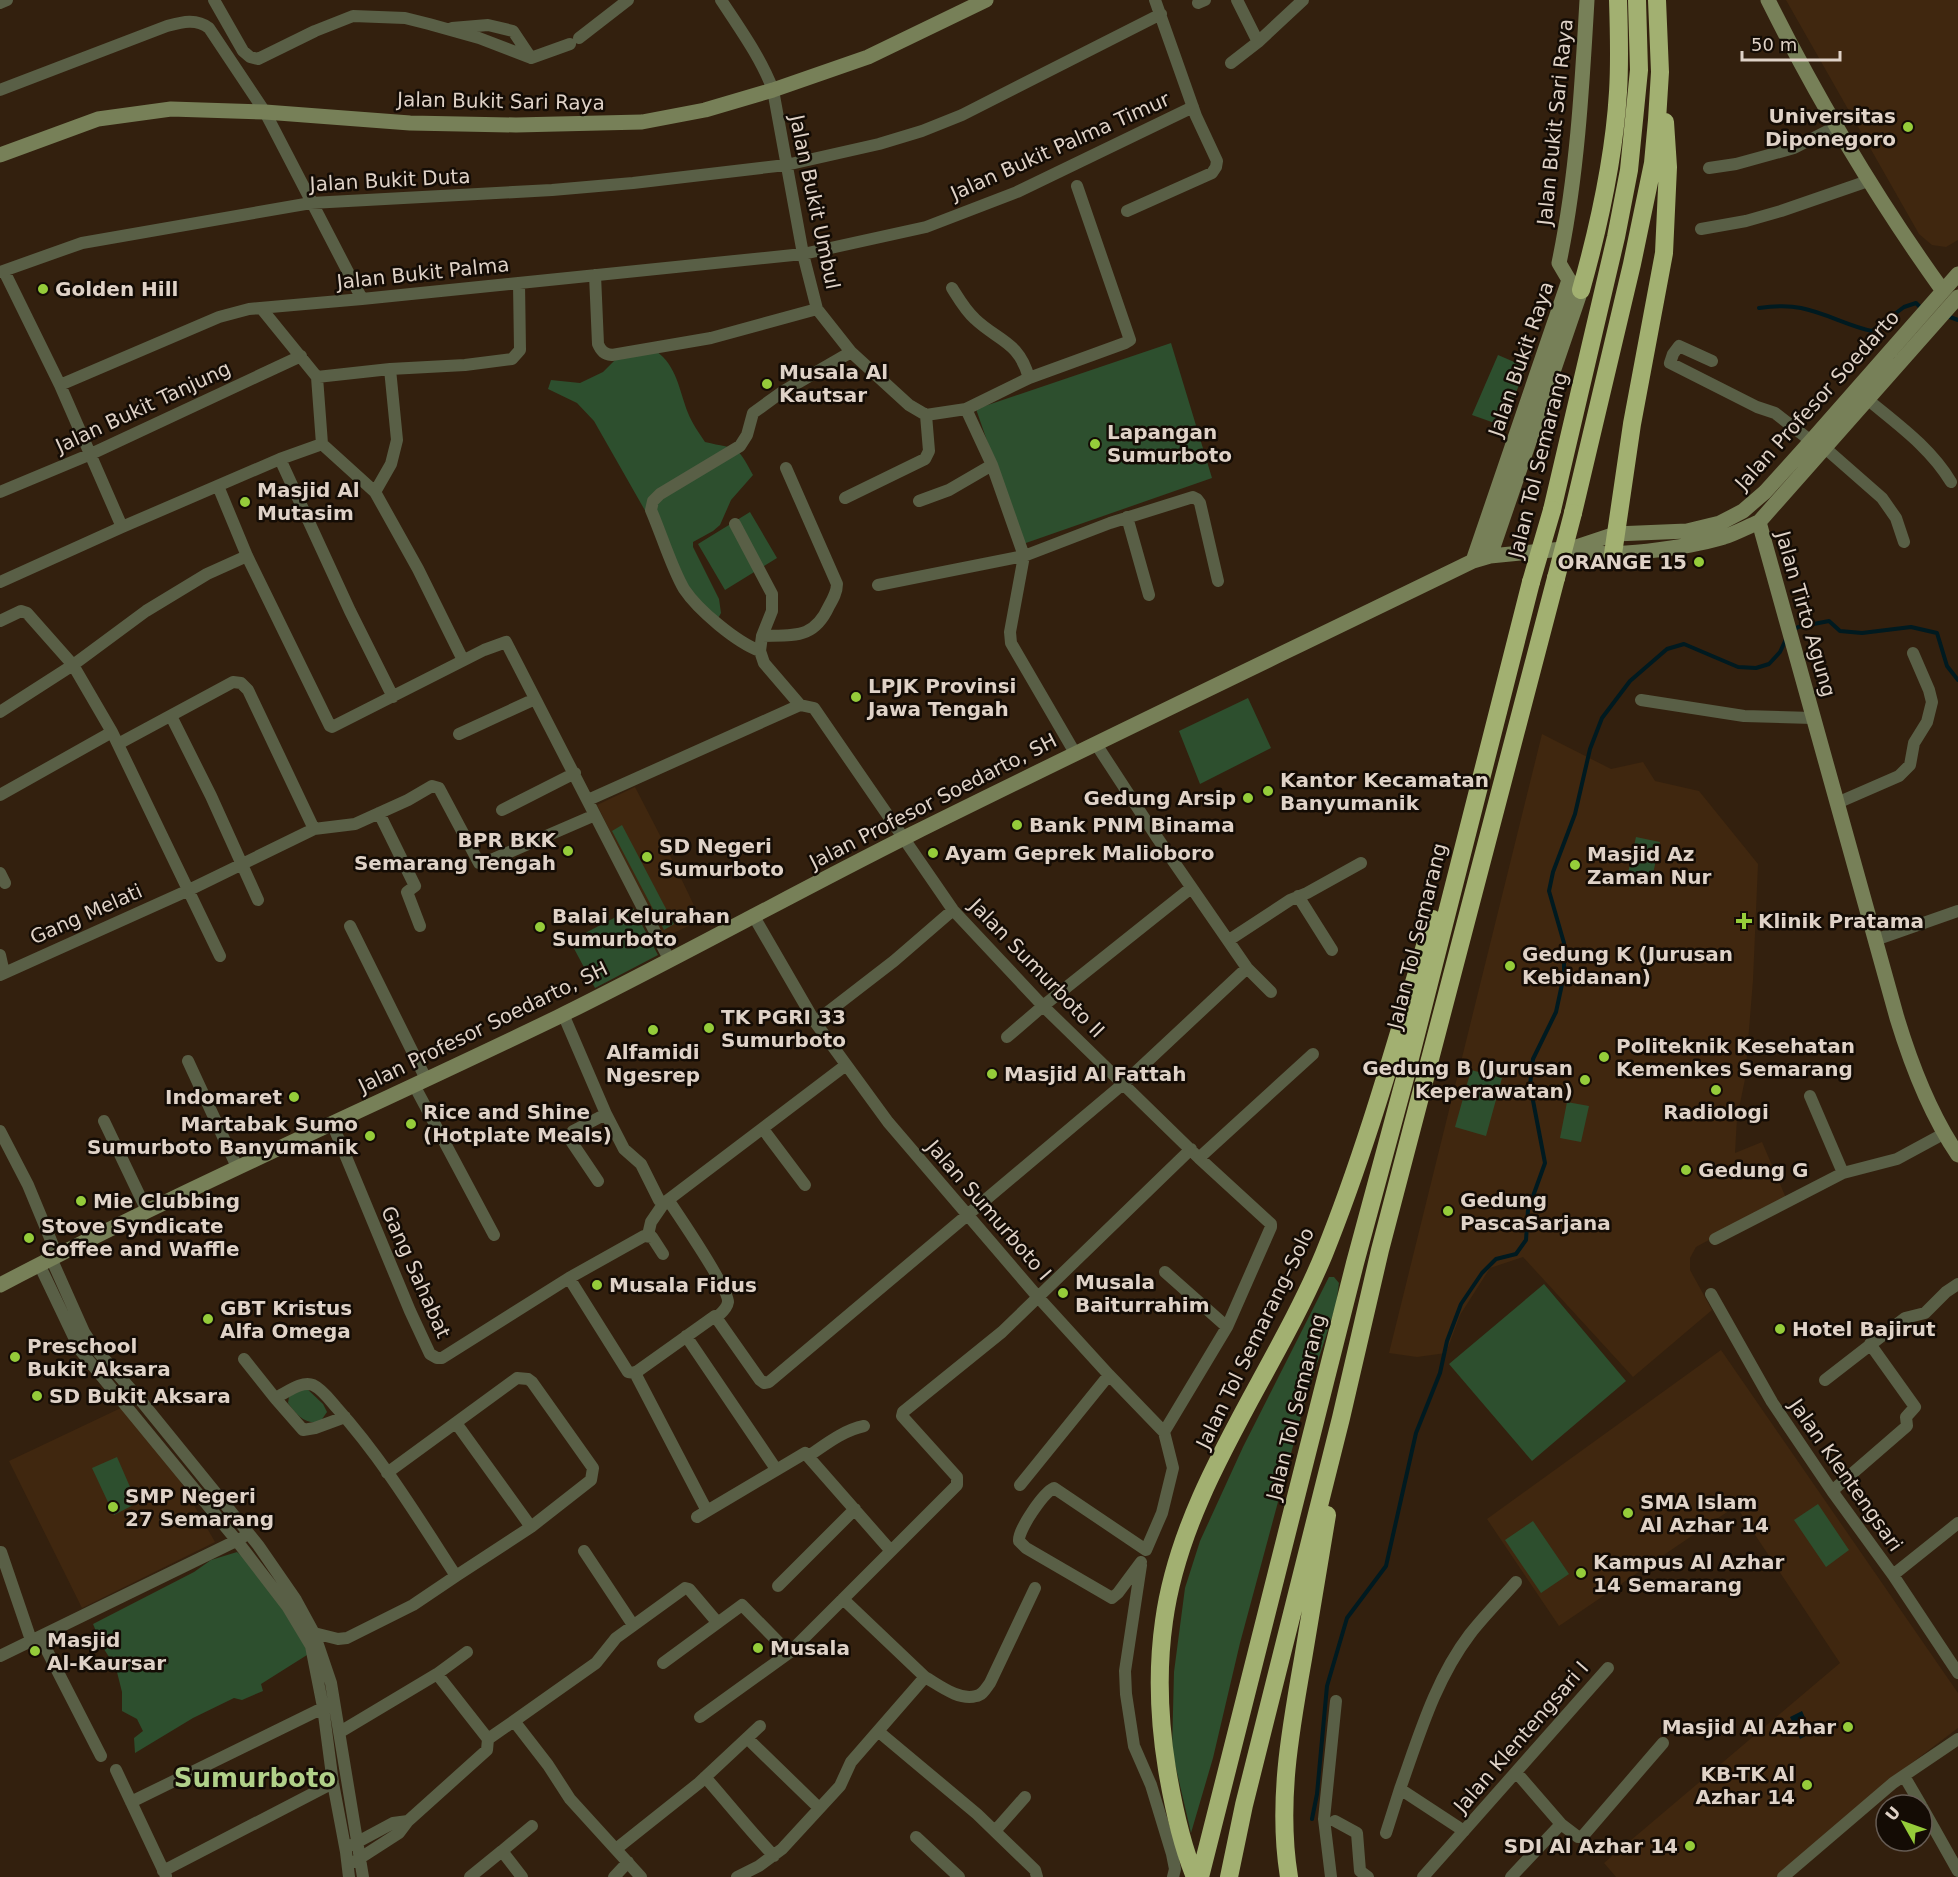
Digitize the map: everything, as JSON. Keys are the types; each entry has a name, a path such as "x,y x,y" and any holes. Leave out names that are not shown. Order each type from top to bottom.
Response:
{"highway":[{"path":"1575,285 1595,237 1610,161 1618,93 1618,0"},
{"name":"Jalan Tol Semarang","path":"1200,1877 1503,688 1552,510 1616,237 1629,170 1639,70 1637,0"},
{"path":"1612,554 1632,424 1664,253 1667,144 1660,72 1657,0"},
{"path":"1228,1877 1380,1250 1573,513 1648,191 1658,120 1660,72"},
{"name":"Jalan Tol Semarang–Solo","path":"1195,1877 1182,1839 1172,1797 1163,1747 1160,1707 1160,1661 1164,1620 1173,1578 1199,1505 1223,1453 1299,1308 1323,1256 1345,1198 1374,1114 1503,688"},
{"path":"1289,1877 1285,1854 1283,1800 1292,1720 1341,1418"}],"main road":[{"name":"Jalan Bukit Sari Raya","path":"0,155 98,119 171,109 265,112 410,123 516,126 610,124 672,117 773,90 868,57 986,0"},
{"name":"Jalan Bukit Sari Raya","path":"1575,285 1559,264 1576,160 1587,0"},
{"path":"1768,0 1835,127 1944,305"},
{"name":"Jalan Profesor Soedarto","path":"1574,548 1615,534 1687,531 1720,524 1743,512 1867,399 1944,305 1958,274"},
{"name":"Jalan Bukit Raya","path":"1490,556 1575,285"},
{"name":"Jalan Bukit Raya","path":"1473,561 1575,285"},
{"name":"Jalan Profesor Soedarto","path":"1574,548 1583,553 1612,554 1691,544 1725,536 1759,522 1818,445 1944,305"},
{"name":"Jalan Tirto Agung","path":"1759,522 1905,1045 1958,1155"},
{"name":"Jalan Profesor Soedarto, SH","path":"0,1285 237,1167 563,1014 904,838 1473,561 1490,556 1574,548"}],"street":[{"path":"0,3 7,0"},
{"path":"214,0 243,51 250,57 258,59 315,31 353,16 405,18 531,58 574,41 628,0"},
{"name":"Jalan Bukit Umbul","path":"721,0 752,48 773,90 803,254 818,309 850,352 895,393 926,415"},
{"path":"1127,211 1212,173 1217,161 1193,107 1155,0"},
{"path":"1237,0 1258,42"},
{"path":"1231,63 1304,0"},
{"name":"Jalan Bukit Duta","path":"2,271 82,243 311,203 563,189 786,165 879,144 922,131 962,115 1161,14"},
{"path":"0,90 167,26 197,21 209,28 265,112 362,299"},
{"path":"445,29 488,25 513,31 531,58"},
{"name":"Jalan Bukit Palma Timur","path":"803,254 926,227 1017,192 1193,107"},
{"path":"1709,168 1736,164 1794,148 1835,127"},
{"path":"1701,229 1746,221 1781,211 1869,181"},
{"path":"845,498 925,459 929,451 926,415 966,409 1029,378 1125,343 1130,339 1077,186"},
{"name":"Jalan Bukit Palma","path":"60,385 219,317 261,308 803,254"},
{"path":"2,271 60,385 122,527"},
{"path":"595,276 598,344 600,351 612,356 695,341 818,309"},
{"path":"317,377 512,359 520,350 519,283"},
{"path":"952,288 975,320 1011,345 1027,370 1029,378"},
{"path":"261,308 317,377 322,444 375,492 418,569 463,660"},
{"path":"1712,362 1679,346 1673,354 1671,365 1757,407 1775,413 1818,445 1882,498 1896,518 1904,542"},
{"path":"735,524 772,594 772,611 762,636 760,651 737,640 695,602 684,588 651,510 653,501 660,494 740,446 747,435 753,413 773,398 850,352"},
{"name":"Jalan Bukit Tanjung","path":"0,491 91,454 301,356"},
{"path":"375,492 391,464 397,440 390,369"},
{"path":"1867,399 1930,453 1951,482"},
{"path":"966,409 992,465 1024,556 1010,632 1011,643 1075,753"},
{"path":"0,582 280,459 322,444"},
{"path":"280,459 350,611 393,697"},
{"path":"920,501 949,490 992,465"},
{"path":"762,636 806,633 823,620 837,591 837,584 786,468"},
{"path":"218,486 247,556 328,724 332,727 505,641 669,959"},
{"path":"878,585 1024,556 1127,517 1193,497 1200,503 1218,581"},
{"path":"1127,517 1149,595"},
{"path":"0,712 73,665 162,601 207,574 247,556"},
{"path":"0,621 21,611 27,613 73,665 112,732 220,956"},
{"name":"Jalan Sumurboto II","path":"760,651 764,663 800,705 814,708 953,910 1043,1005 1123,1084 1271,1224 1227,1327 1164,1432"},
{"path":"1837,803 1899,776 1910,765 1914,743 1927,722 1932,702 1929,690 1912,654"},
{"path":"118,744 233,682 241,683 248,690 314,829 355,824 436,786 479,863 484,863 595,815"},
{"path":"459,734 535,699"},
{"name":"Jalan Tirto Agung","path":"1641,700 1744,716 1813,718"},
{"path":"588,800 800,705"},
{"path":"171,716 211,796 258,900"},
{"path":"0,795 112,732"},
{"path":"1096,744 1246,968 1271,992"},
{"path":"502,810 574,773"},
{"path":"379,813 415,886 407,892 420,926"},
{"name":"Gang Melati","path":"2,974 189,890 314,829"},
{"path":"1229,940 1281,905 1361,863"},
{"path":"1007,1037 1043,1005 1191,888"},
{"path":"1298,896 1332,950"},
{"path":"815,1022 894,961 953,910"},
{"path":"1875,940 1958,911"},
{"name":"Jalan Sumurboto I","path":"753,915 815,1022 902,1140 1037,1296 1109,1376 1164,1432"},
{"path":"350,926 420,1082 494,1235"},
{"path":"0,955 2,974"},
{"path":"717,1317 760,1380 764,1383 769,1382 1123,1084 1246,968"},
{"path":"563,1014 606,1114 624,1149 640,1162 659,1200 666,1202 703,1253 726,1293 728,1301 726,1308 717,1317 712,1317 635,1373"},
{"path":"700,1718 789,1653 953,1489 958,1481 957,1477 902,1414 988,1344 1037,1296 1195,1154 1313,1054"},
{"path":"188,1062 237,1167"},
{"path":"663,1254 652,1237 648,1235 655,1214 666,1202 846,1065"},
{"path":"1810,1096 1843,1173"},
{"path":"598,1181 569,1138 573,1131 606,1114"},
{"path":"104,1121 147,1211"},
{"name":"Gang Sahabat","path":"332,1123 410,1311 430,1354 437,1358 442,1358 481,1335 569,1278 648,1235"},
{"path":"763,1130 805,1185"},
{"path":"0,1131 28,1185 76,1345 131,1411 248,1534 291,1603 313,1650 329,1705 340,1732 351,1845 347,1873"},
{"path":"1715,1239 1843,1173 1897,1159 1950,1137"},
{"path":"1165,1272 1227,1327"},
{"path":"569,1278 626,1370 635,1373 702,1514 802,1453 810,1455 891,1551"},
{"path":"1825,1380 1905,1318 1925,1313 1946,1292 1958,1284"},
{"path":"57,1286 87,1339 142,1402 237,1541 291,1603 314,1634 328,1673 333,1783 363,1877"},
{"name":"Jalan Klentengsari","path":"1711,1294 1761,1385 1958,1673"},
{"path":"686,1336 776,1469"},
{"path":"1832,1491 1907,1426 1906,1417 1915,1407 1870,1344"},
{"path":"244,1359 303,1430 345,1417"},
{"path":"96,1370 106,1362"},
{"path":"1020,1485 1109,1376"},
{"path":"314,1634 338,1639 347,1638 413,1605 531,1527 591,1480 593,1468 539,1392 528,1379 517,1378 387,1473"},
{"path":"276,1398 305,1383 321,1390 345,1417 387,1473 456,1576"},
{"path":"131,1411 142,1402"},
{"path":"456,1423 531,1527"},
{"path":"810,1455 854,1428 864,1426"},
{"path":"1144,1556 1054,1488 1046,1494 1019,1533 1019,1541 1026,1548 1112,1598 1144,1556 1162,1513 1173,1468 1164,1432"},
{"path":"778,1586 855,1509"},
{"path":"1893,1575 1958,1523"},
{"path":"0,1656 248,1534"},
{"path":"584,1551 633,1625"},
{"path":"1,1552 35,1639 101,1756"},
{"path":"1144,1556 1125,1671 1126,1694 1134,1746 1151,1785 1172,1854 1176,1869 1173,1877"},
{"path":"1386,1833 1431,1701 1470,1634 1516,1582"},
{"path":"488,1738 596,1663 616,1638 685,1588 690,1589 717,1622"},
{"path":"843,1599 926,1677 950,1691 965,1696 976,1696 982,1693 990,1683 1035,1588"},
{"path":"663,1663 742,1605 789,1653"},
{"path":"340,1732 437,1674 467,1652"},
{"name":"Jalan Klentengsari I","path":"1423,1877 1608,1668"},
{"path":"347,1873 359,1860 399,1833 408,1821 485,1754 488,1738 437,1674"},
{"path":"737,1877 774,1856 844,1781 851,1762 926,1677"},
{"path":"1331,1877 1324,1820 1336,1701"},
{"path":"131,1802 329,1705"},
{"path":"514,1720 570,1799 641,1877"},
{"path":"616,1850 705,1777 760,1726"},
{"path":"879,1732 917,1762 995,1831 1035,1870 1037,1877"},
{"path":"747,1738 819,1808"},
{"path":"1784,1877 1904,1776 1958,1739"},
{"path":"1516,1772 1561,1824 1578,1837 1582,1837 1663,1743"},
{"path":"116,1770 165,1874 333,1783"},
{"path":"1904,1776 1914,1793"},
{"path":"705,1777 774,1856"},
{"name":"Jalan Klentengsari I","path":"1400,1789 1464,1831"},
{"path":"995,1831 1025,1797"},
{"path":"351,1845 393,1823 408,1821"},
{"path":"1335,1821 1357,1833 1360,1871 1368,1877"},
{"path":"1511,1877 1561,1824"},
{"path":"470,1877 531,1826"},
{"path":"1934,1829 1958,1871"},
{"path":"916,1837 959,1877"},
{"path":"502,1851 522,1877"},
{"path":"614,1877 628,1862"}],"shaded area":[{"name":"Universitas Diponegoro","path":"1786,0 1958,0 1958,240 1946,247 1932,245 1919,234"},
{"name":"Politeknik Kesehatan Kemenkes Semarang","path":"1542,734 1611,769 1643,762 1655,781 1699,791 1758,864 1753,980 1745,1079 1737,1118 1735,1153 1762,1142 1786,1198 1696,1247 1690,1258 1690,1270 1712,1310 1633,1377 1523,1257 1490,1268 1460,1315 1446,1353 1417,1357 1389,1353"},
{"name":"SD Negeri Sumurboto","path":"635,787 701,920 663,938 597,805"},
{"name":"Kampus Al Azhar 14 Semarang","path":"1721,1350 1958,1693 1958,1728 1892,1778 1778,1877 1616,1877 1604,1863 1840,1663 1736,1506 1559,1626 1487,1519"},
{"name":"SMP Negeri 27 Semarang","path":"123,1407 175,1472 215,1542 82,1608 9,1461"}],"green space":[{"name":"Lapangan Sumurboto","path":"1171,343 1212,478 1023,544 976,409"},
{"path":"656,351 673,371 690,417 705,442 735,450 743,457 753,475 731,500 720,525 693,542 693,547 719,599 721,613 715,624 704,614 594,421 577,403 548,389 551,380 580,383 603,372 618,357"},
{"path":"1498,355 1526,367 1503,426 1472,415"},
{"path":"750,512 777,558 725,590 698,544"},
{"path":"1248,698 1271,748 1200,784 1179,731"},
{"path":"622,825 674,924 664,930 612,831"},
{"path":"1636,837 1660,842 1652,878 1628,873"},
{"path":"633,908 658,955 595,988 570,941"},
{"path":"1471,1070 1502,1078 1486,1136 1455,1127"},
{"path":"1567,1102 1589,1106 1581,1142 1560,1138"},
{"path":"1329,1277 1334,1277 1339,1283 1336,1305 1306,1398 1240,1643 1213,1758 1191,1833 1172,1751 1174,1672 1185,1588 1200,1541 1243,1447"},
{"path":"1544,1284 1626,1381 1532,1461 1449,1364"},
{"path":"304,1386 323,1404 327,1412 320,1422 305,1420 288,1403 289,1397"},
{"path":"117,1457 137,1503 114,1515 92,1468"},
{"path":"1818,1504 1849,1550 1826,1567 1794,1520"},
{"path":"1533,1521 1569,1574 1541,1593 1505,1540"},
{"path":"237,1552 251,1564 308,1645 307,1655 261,1684 263,1691 242,1700 234,1698 193,1718 135,1753 134,1738 143,1731 137,1719 122,1711 122,1692 116,1668 102,1646 93,1624 194,1572 211,1560"}],"water":[{"path":"1802,1711 1812,1733 1800,1739 1790,1717"}],"waterway":[{"path":"1759,308 1780,306 1801,308 1872,331 1904,307 1916,303 1922,309"},
{"path":"1947,316 1958,320"},
{"path":"1794,630 1798,627 1829,621 1840,631 1862,633 1911,627 1937,633 1947,666 1958,680"},
{"path":"1312,1819 1317,1794 1327,1686 1347,1618 1386,1566 1416,1433 1440,1373 1447,1341 1461,1304 1482,1273 1496,1259 1516,1254 1526,1240 1528,1210 1545,1163 1530,1085 1533,1059 1556,1012 1564,975 1564,943 1549,891 1553,872 1575,814 1590,749 1602,718 1630,681 1667,649 1684,644 1738,667 1756,668 1769,664 1780,652 1787,637"}],"place":[{"name":"Universitas Diponegoro","path":"1908,127"},
{"name":"Golden Hill","path":"43,289"},
{"name":"Musala Al Kautsar","path":"767,384"},
{"name":"Lapangan Sumurboto","path":"1095,444"},
{"name":"Masjid Al Mutasim","path":"245,502"},
{"name":"ORANGE 15","path":"1699,562"},
{"name":"LPJK Provinsi Jawa Tengah","path":"856,697"},
{"name":"Kantor Kecamatan Banyumanik","path":"1268,791"},
{"name":"Gedung Arsip","path":"1248,798"},
{"name":"Bank PNM Binama","path":"1017,825"},
{"name":"BPR BKK Semarang Tengah","path":"568,851"},
{"name":"Ayam Geprek Malioboro","path":"933,853"},
{"name":"SD Negeri Sumurboto","path":"647,857"},
{"name":"Masjid Az Zaman Nur","path":"1575,865"},
{"name":"Klinik Pratama","path":"1744,921"},
{"name":"Balai Kelurahan Sumurboto","path":"540,927"},
{"name":"Gedung K (Jurusan Kebidanan)","path":"1510,966"},
{"name":"TK PGRI 33 Sumurboto","path":"709,1028"},
{"name":"Alfamidi Ngesrep","path":"653,1030"},
{"name":"Politeknik Kesehatan Kemenkes Semarang","path":"1604,1057"},
{"name":"Masjid Al Fattah","path":"992,1074"},
{"name":"Gedung B (Jurusan Keperawatan)","path":"1585,1080"},
{"name":"Radiologi","path":"1716,1090"},
{"name":"Indomaret","path":"294,1097"},
{"name":"Rice and Shine (Hotplate Meals)","path":"411,1124"},
{"name":"Martabak Sumo Sumurboto Banyumanik","path":"370,1136"},
{"name":"Gedung G","path":"1686,1170"},
{"name":"Mie Clubbing","path":"81,1201"},
{"name":"Gedung PascaSarjana","path":"1448,1211"},
{"name":"Stove Syndicate Coffee and Waffle","path":"29,1238"},
{"name":"Musala Fidus","path":"597,1285"},
{"name":"Musala Baiturrahim","path":"1063,1293"},
{"name":"GBT Kristus Alfa Omega","path":"208,1319"},
{"name":"Hotel Bajirut","path":"1780,1329"},
{"name":"Preschool Bukit Aksara","path":"15,1357"},
{"name":"SD Bukit Aksara","path":"37,1396"},
{"name":"SMP Negeri 27 Semarang","path":"113,1507"},
{"name":"SMA Islam Al Azhar 14","path":"1628,1513"},
{"name":"Kampus Al Azhar 14 Semarang","path":"1581,1573"},
{"name":"Musala","path":"758,1648"},
{"name":"Masjid Al-Kaursar","path":"35,1651"},
{"name":"Masjid Al Azhar","path":"1848,1727"},
{"name":"KB-TK Al Azhar 14","path":"1807,1785"},
{"name":"SDI Al Azhar 14","path":"1690,1846"}],"district":[{"name":"Sumurboto","path":"255,1778"}]}
